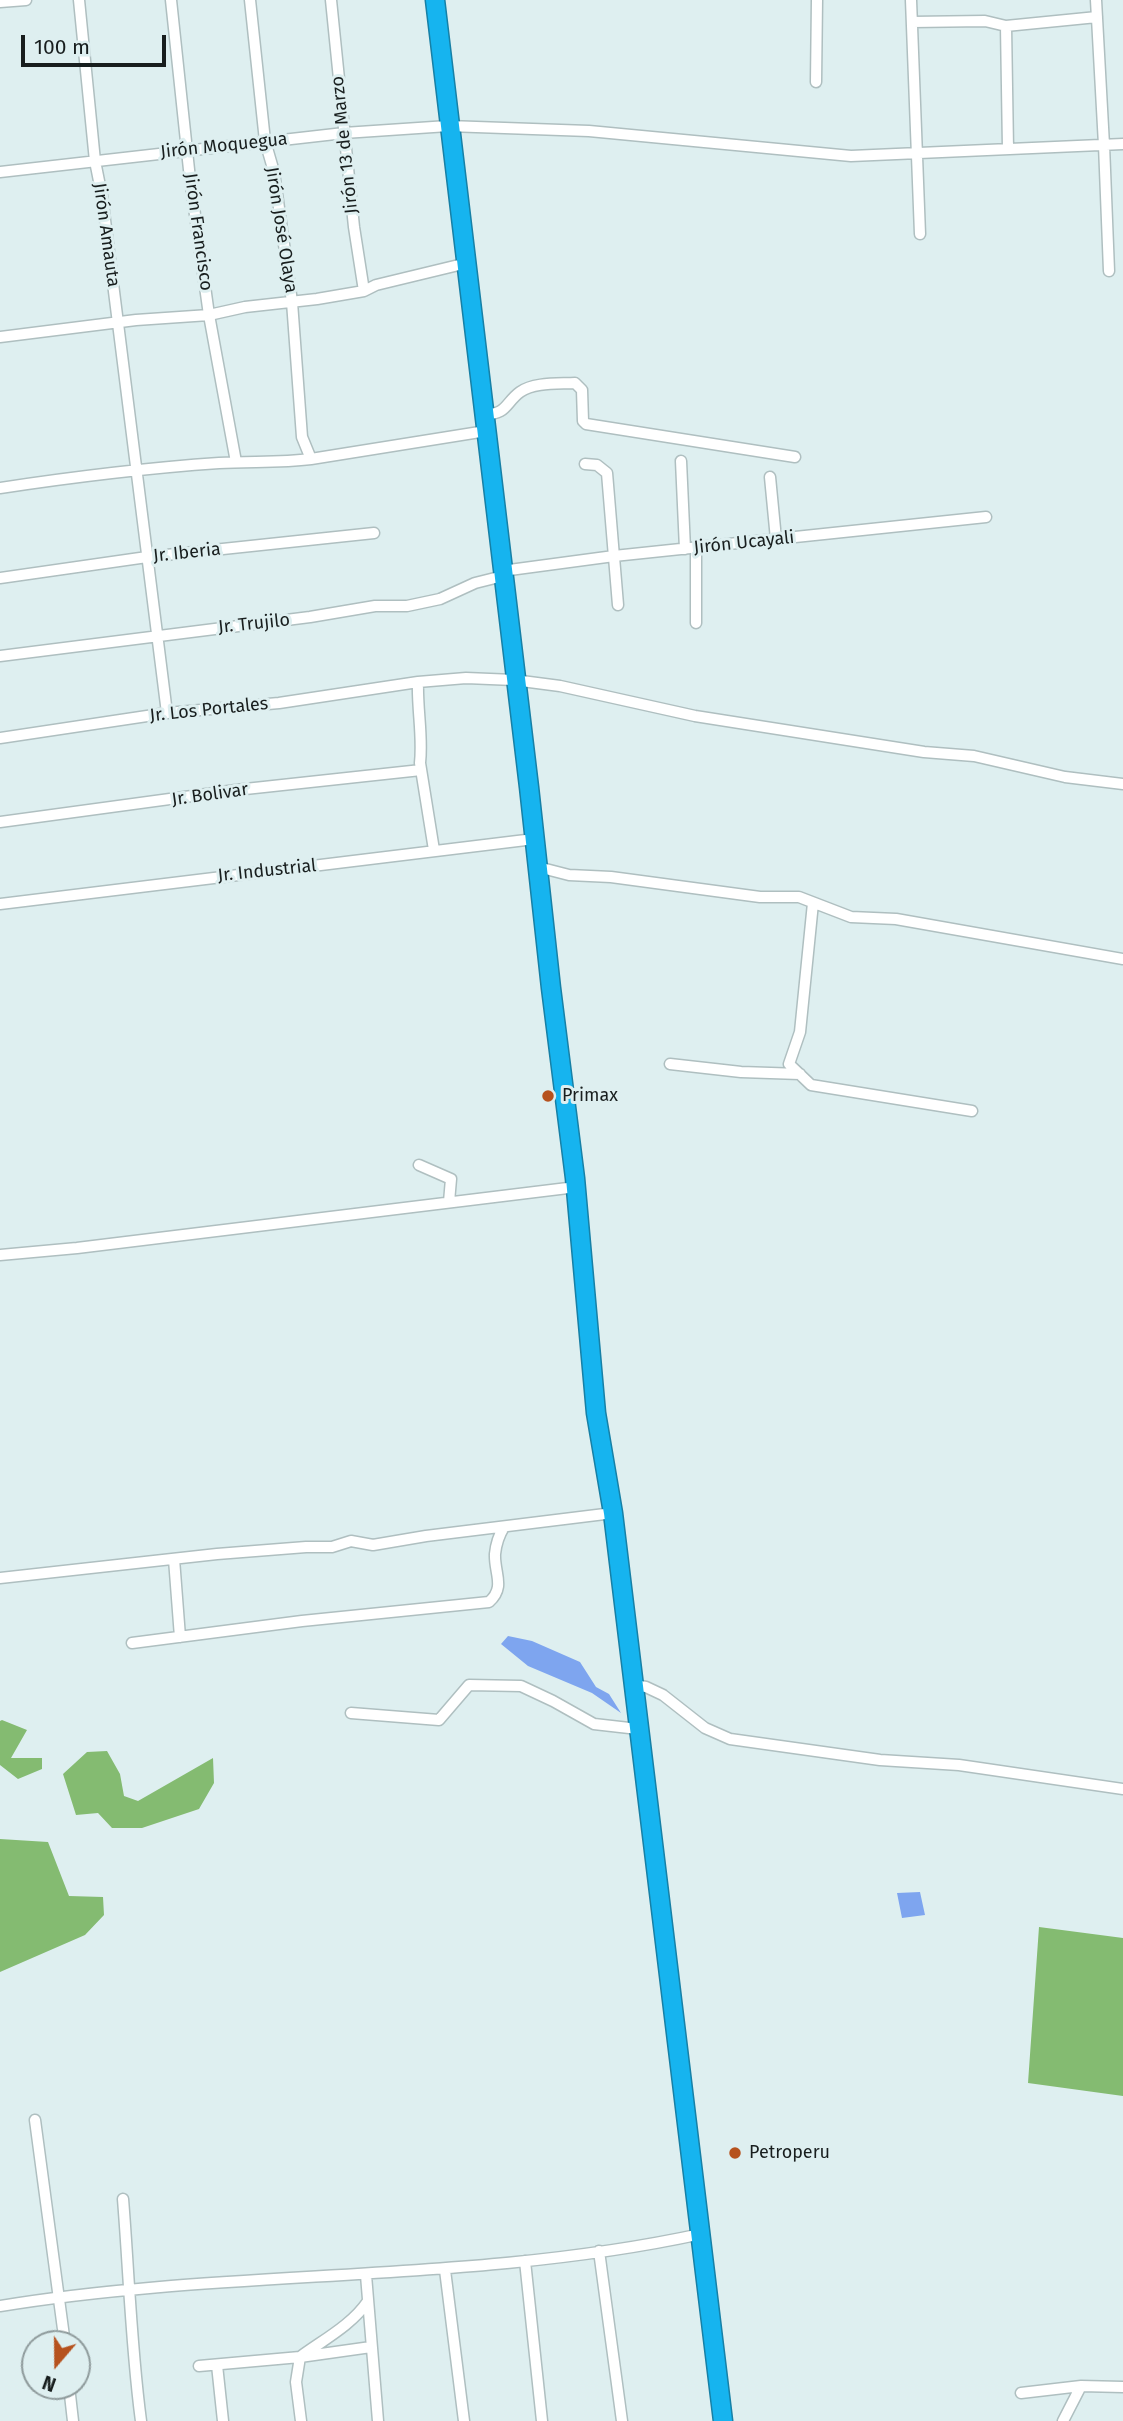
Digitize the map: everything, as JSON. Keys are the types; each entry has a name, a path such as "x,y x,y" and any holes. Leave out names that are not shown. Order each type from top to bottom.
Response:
{"highway":[{"path":"435,0 576,1186 596,1413 613,1513 723,2421"}],"street":[{"path":"0,2 26,0"},
{"name":"Jirón Amauta","path":"79,0 95,161 167,713"},
{"name":"Jirón Francisco","path":"171,0 190,178 209,315 236,462"},
{"name":"Jirón José Olaya","path":"250,0 265,141 274,172 292,302 302,437 311,459"},
{"name":"Jirón 13 de Marzo","path":"331,0 363,290"},
{"path":"816,82 817,0"},
{"path":"911,0 920,234"},
{"path":"1096,0 1108,271"},
{"path":"912,22 985,21 1006,26 1097,17"},
{"path":"1006,26 1008,149"},
{"name":"Jirón Moquegua","path":"0,172 344,133 448,127 589,131 851,156 1123,144"},
{"path":"0,337 118,322 209,315 245,307 292,302 363,290 467,263"},
{"path":"0,488 137,470 311,459 485,422 493,414 503,411 520,392 536,386 575,383 582,390 583,421 586,424 795,457"},
{"path":"681,461 696,623"},
{"path":"584,464 597,465 607,473 618,605"},
{"path":"769,477 776,539"},
{"name":"Jirón Ucayali","path":"502,573 614,556 986,517"},
{"name":"Jr. Iberia","path":"0,578 147,557 374,533"},
{"name":"Jr. Trujilo","path":"0,656 310,617 375,606 407,606 440,599 502,573"},
{"name":"Jr. Los Portales","path":"0,738 167,713 279,703 418,682 466,678 560,686 695,716 911,750 974,756 1065,777 1123,784"},
{"path":"418,682 421,770 434,850"},
{"name":"Jr. Bolivar","path":"0,822 236,790 421,770"},
{"name":"Jr. Industrial","path":"0,904 534,839"},
{"path":"538,867 569,875 611,877 760,897 799,897 851,917 896,919 1123,959"},
{"path":"813,903 800,1031 789,1064 811,1084 972,1111"},
{"path":"670,1064 741,1072 800,1074"},
{"path":"419,1165 454,1178 449,1202"},
{"path":"0,1255 77,1248 576,1186"},
{"path":"0,1578 8,1575 306,1546 332,1546 351,1541 373,1545 613,1513"},
{"path":"132,1643 378,1612 489,1602 496,1595 498,1586 495,1555 498,1538 504,1527"},
{"path":"174,1559 180,1637"},
{"path":"351,1713 439,1720 469,1685 521,1686 594,1724 638,1729"},
{"path":"634,1685 663,1695 705,1728 730,1739 880,1760 959,1765 1123,1789"},
{"path":"35,2120 64,2330"},
{"path":"123,2199 135,2374 141,2421"},
{"path":"0,2306 131,2290 445,2270 660,2243 701,2234"},
{"path":"599,2251 622,2421"},
{"path":"525,2261 542,2421"},
{"path":"445,2270 464,2421"},
{"path":"366,2275 378,2421"},
{"path":"301,2421 296,2382 300,2357 362,2311 368,2301"},
{"path":"199,2366 300,2357 371,2347"},
{"path":"217,2365 223,2421"},
{"path":"1063,2421 1081,2386"},
{"path":"1021,2393 1081,2386 1123,2387"},
{"path":"71,2400 73,2421"}],"green space":[{"path":"2,1720 27,1730 11,1758 42,1758 42,1769 18,1779 0,1765"},
{"path":"107,1751 120,1774 124,1796 138,1801 213,1758 214,1783 199,1809 142,1828 112,1828 98,1813 76,1815 63,1774 87,1752"},
{"path":"0,1839 48,1842 69,1896 103,1897 104,1915 85,1935 0,1972"},
{"path":"1039,1927 1123,1938 1123,2096 1028,2083"}],"water":[{"path":"508,1636 532,1641 580,1662 596,1687 609,1694 621,1713 592,1693 528,1666 501,1644"},
{"path":"920,1892 925,1915 902,1918 897,1893"}],"place":[{"name":"Primax","path":"548,1096"},
{"name":"Petroperu","path":"735,2153"}]}
